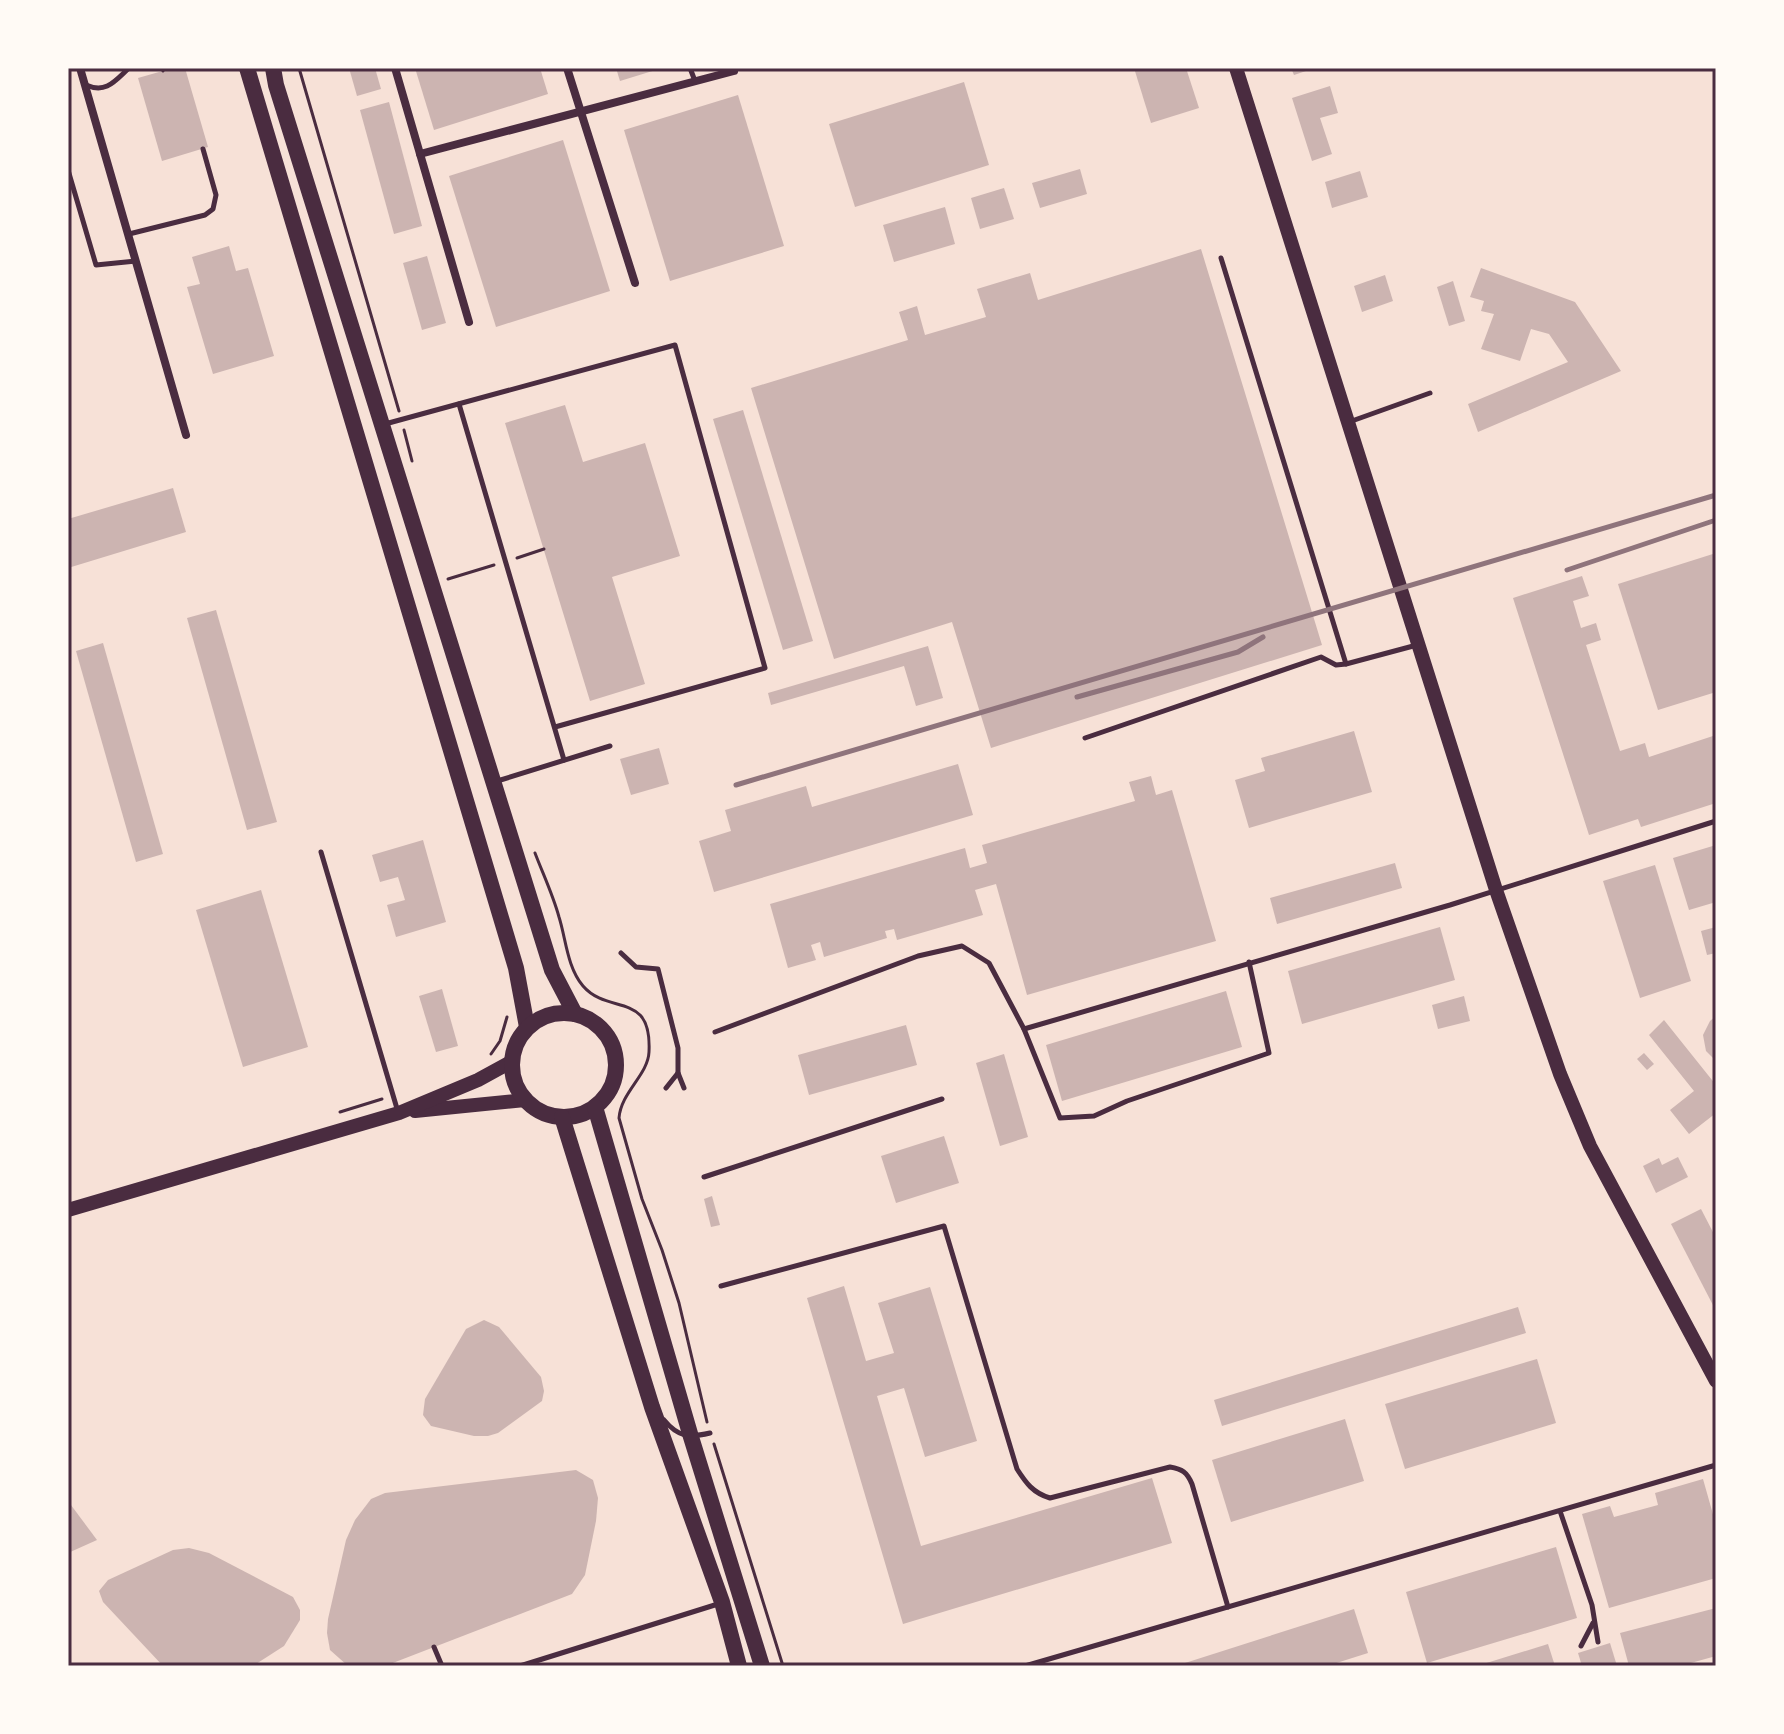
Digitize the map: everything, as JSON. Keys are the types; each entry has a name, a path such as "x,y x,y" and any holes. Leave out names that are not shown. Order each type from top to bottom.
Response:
{"main road":[{"path":"247,68 516,968 527,1027"},
{"path":"273,68 380,425 552,970 575,1014"},
{"path":"565,1012 575,1014 599,1026 613,1048 615,1074 611,1086 595,1107 574,1116 562,1117 542,1112 525,1100 515,1082 511,1062 515,1047 527,1027 545,1016 565,1012"},
{"path":"595,1107 691,1437 762,1666"},
{"path":"562,1117 652,1407 722,1602 739,1666"}],"street":[{"path":"80,68 186,435"},
{"path":"395,68 469,322"},
{"path":"567,68 635,283"},
{"path":"1236,68 1496,890 1560,1074 1590,1146 1716,1381"},
{"path":"420,154 734,71"},
{"path":"68,1210 399,1113 478,1080 511,1062"},
{"path":"399,1113 525,1100"}],"lane":[{"path":"84,85 106,88 129,68"},
{"path":"690,68 695,81"},
{"path":"128,234 205,215 213,209 216,195 203,149"},
{"path":"68,170 96,265 136,261"},
{"path":"1221,258 1346,664"},
{"path":"380,425 675,345 765,668 555,727"},
{"path":"1348,422 1430,393"},
{"path":"459,404 564,760"},
{"path":"1085,738 1321,657 1336,665 1346,664 1418,644"},
{"path":"493,782 610,746"},
{"path":"1024,1029 1496,890 1716,821"},
{"path":"321,852 399,1113"},
{"path":"715,1032 918,956 962,946 989,963 1024,1029 1060,1118 1094,1116 1127,1101 1269,1053 1249,962"},
{"path":"621,953 636,967 658,969 678,1048 678,1073 684,1088"},
{"path":"666,1088 678,1073"},
{"path":"704,1177 942,1099"},
{"path":"721,1286 944,1226 1017,1469 1025,1482 1032,1490 1050,1498 1170,1467 1181,1468 1192,1484 1228,1607"},
{"path":"652,1407 675,1433 691,1437 710,1433"},
{"path":"1025,1666 1716,1465"},
{"path":"1560,1511 1592,1605 1598,1642"},
{"path":"520,1666 722,1602"},
{"path":"1581,1646 1593,1623"},
{"path":"434,1647 442,1666"}],"path":[{"path":"299,68 413,464"},
{"path":"445,580 486,568"},
{"path":"532,846 559,914 571,964 582,985 596,997 629,1006 639,1013 645,1023 649,1054 620,1104 619,1118 642,1199 679,1303 710,1433 783,1666"},
{"path":"552,970 571,964"},
{"path":"485,1059 495,1051 500,1041 509,1004"},
{"path":"334,1114 394,1096"}],"building":[{"path":"173,68 185,68 208,147 162,161 138,78"},
{"path":"349,68 375,68 381,89 357,96"},
{"path":"415,68 540,68 548,94 434,130"},
{"path":"616,68 659,68 659,69 620,81"},
{"path":"1134,68 1186,68 1199,108 1151,123"},
{"path":"1291,68 1312,68 1312,69 1294,75"},
{"path":"964,82 989,165 855,207 829,124"},
{"path":"1330,86 1338,113 1320,118 1332,154 1312,161 1292,98"},
{"path":"738,95 784,246 670,281 624,130"},
{"path":"389,102 422,226 394,234 360,110"},
{"path":"563,140 610,291 496,327 449,176"},
{"path":"1080,169 1087,194 1040,208 1032,183"},
{"path":"1360,171 1368,197 1332,208 1325,182"},
{"path":"1004,188 1014,219 980,229 971,198"},
{"path":"945,207 955,244 894,262 883,225"},
{"path":"229,246 236,271 248,268 274,356 213,374 187,287 200,284 192,257"},
{"path":"1201,249 1322,645 991,748 952,622 834,659 751,388 908,340 899,312 917,306 925,335 986,317 977,289 1030,273 1038,300"},
{"path":"427,256 446,323 422,330 403,263"},
{"path":"1481,268 1575,302 1621,371 1478,432 1468,404 1568,362 1549,334 1531,329 1520,361 1481,349 1494,314 1481,311 1484,301 1470,297"},
{"path":"1385,275 1393,301 1362,312 1354,286"},
{"path":"1453,281 1465,321 1449,326 1437,287"},
{"path":"565,405 583,462 645,443 680,556 612,577 645,684 590,701 505,423"},
{"path":"743,410 813,641 783,650 713,419"},
{"path":"173,488 186,532 68,568 68,519"},
{"path":"1716,553 1716,692 1658,710 1618,584"},
{"path":"1582,576 1589,596 1573,601 1581,628 1596,623 1601,640 1586,645 1620,751 1645,743 1649,757 1716,735 1716,803 1641,827 1638,819 1589,835 1513,598"},
{"path":"216,610 277,822 247,830 187,618"},
{"path":"103,643 163,854 136,862 76,651"},
{"path":"928,646 943,698 916,706 904,666 771,705 768,693"},
{"path":"1354,731 1372,792 1249,828 1235,780 1265,771 1261,758"},
{"path":"659,748 669,784 631,795 620,759"},
{"path":"958,764 973,815 714,892 699,841 731,831 725,810 806,786 812,807"},
{"path":"1151,776 1156,795 1172,790 1216,941 1027,995 996,884 975,890 983,915 897,940 894,929 885,931 887,938 824,957 820,942 811,945 816,960 788,968 770,904 965,848 970,868 987,863 982,845 1135,801 1129,782"},
{"path":"423,840 446,922 396,937 387,905 405,900 398,877 380,882 372,855"},
{"path":"1716,845 1716,902 1689,910 1673,858"},
{"path":"1395,863 1402,888 1277,924 1270,898"},
{"path":"1655,865 1691,981 1640,998 1603,881"},
{"path":"261,890 308,1047 243,1067 196,910"},
{"path":"1440,927 1455,980 1302,1024 1288,971"},
{"path":"1716,927 1716,953 1707,955 1701,931"},
{"path":"442,989 458,1046 436,1052 419,996"},
{"path":"1226,991 1242,1047 1062,1101 1046,1045"},
{"path":"1464,996 1470,1021 1438,1029 1432,1005"},
{"path":"1716,1016 1716,1061 1706,1051 1703,1035"},
{"path":"1664,1020 1716,1085 1716,1113 1689,1134 1670,1110 1694,1091 1649,1035"},
{"path":"906,1025 917,1065 809,1095 798,1055"},
{"path":"1644,1053 1654,1064 1647,1070 1637,1059"},
{"path":"1004,1054 1028,1137 1000,1146 976,1063"},
{"path":"944,1136 959,1183 896,1203 881,1156"},
{"path":"1678,1157 1688,1177 1656,1193 1643,1166 1659,1158 1662,1165"},
{"path":"712,1196 720,1225 711,1227 704,1199"},
{"path":"1701,1209 1716,1238 1716,1311 1671,1224"},
{"path":"844,1286 866,1361 894,1353 878,1303 930,1287 977,1441 925,1457 904,1388 877,1396 921,1546 1152,1478 1172,1543 903,1624 807,1298"},
{"path":"1518,1307 1526,1333 1222,1426 1214,1400"},
{"path":"484,1320 499,1327 541,1377 544,1391 542,1401 498,1433 488,1436 474,1436 431,1426 423,1415 425,1399 466,1329"},
{"path":"1537,1359 1556,1423 1405,1469 1385,1404"},
{"path":"1345,1419 1364,1481 1231,1522 1212,1460"},
{"path":"576,1470 593,1480 598,1498 585,1575 572,1594 385,1666 348,1666 330,1650 328,1619 346,1540 355,1520 371,1499 385,1493"},
{"path":"1703,1479 1716,1525 1716,1578 1609,1608 1582,1514 1610,1506 1614,1517 1658,1505 1655,1493"},
{"path":"68,1501 97,1540 68,1553"},
{"path":"1556,1547 1577,1618 1427,1663 1406,1592"},
{"path":"189,1548 209,1553 293,1597 300,1610 300,1620 284,1646 253,1666 163,1666 103,1602 99,1591 108,1580 173,1550"},
{"path":"1716,1608 1716,1656 1680,1666 1629,1666 1620,1633"},
{"path":"1354,1609 1368,1653 1327,1666 1186,1666 1185,1663"},
{"path":"1610,1643 1617,1666 1582,1666 1578,1653"},
{"path":"1548,1644 1555,1666 1480,1666 1480,1665"}],"railway":[{"path":"736,785 1716,495"},
{"path":"1567,570 1716,520"},
{"path":"1077,697 1238,652 1263,637"}]}
